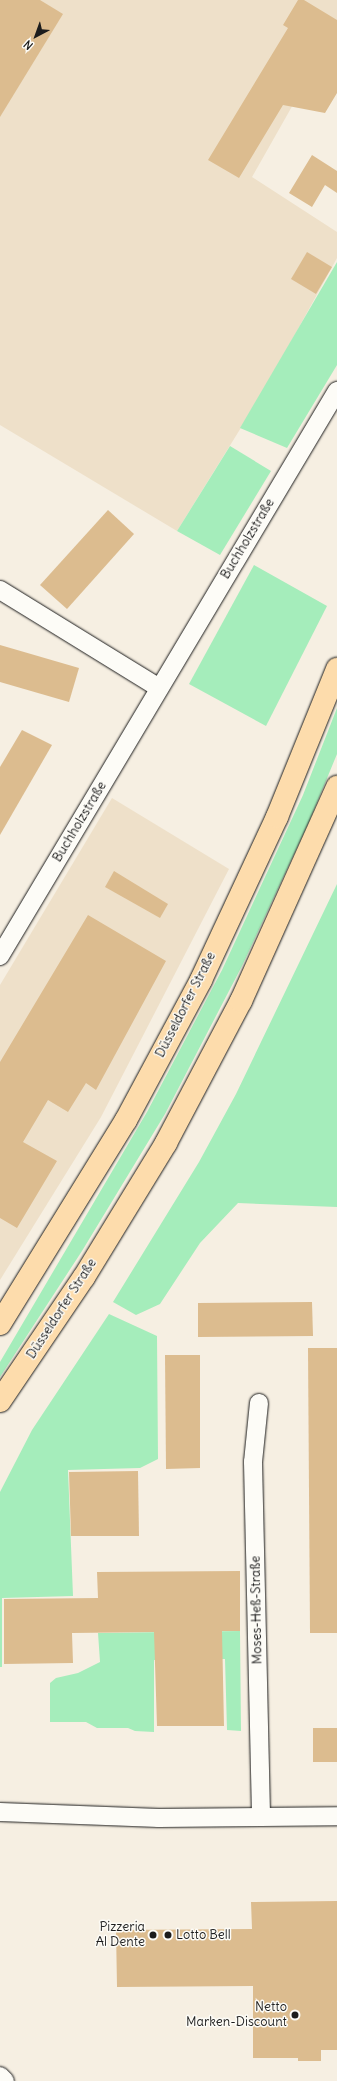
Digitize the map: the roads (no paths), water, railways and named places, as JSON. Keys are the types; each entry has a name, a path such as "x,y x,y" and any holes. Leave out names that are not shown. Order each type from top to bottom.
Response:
{"main road":[{"name":"Düsseldorfer Straße","path":"0,1324 126,1120 201,980 277,817 337,669"},
{"name":"Düsseldorfer Straße","path":"0,1401 84,1277 166,1142 241,1001 337,788"}],"street":[{"name":"Buchholzstraße","path":"0,956 337,391"},
{"path":"0,590 159,688"},
{"name":"Moses-Heß-Straße","path":"259,1403 253,1462 261,1817"},
{"path":"0,1812 159,1818 337,1816"},
{"path":"0,2076 5,2081"}],"place":[{"name":"Pizzeria Al Dente","path":"153,1935"},
{"name":"Lotto Bell","path":"168,1935"},
{"name":"Netto Marken-Discount","path":"295,2015"}]}
